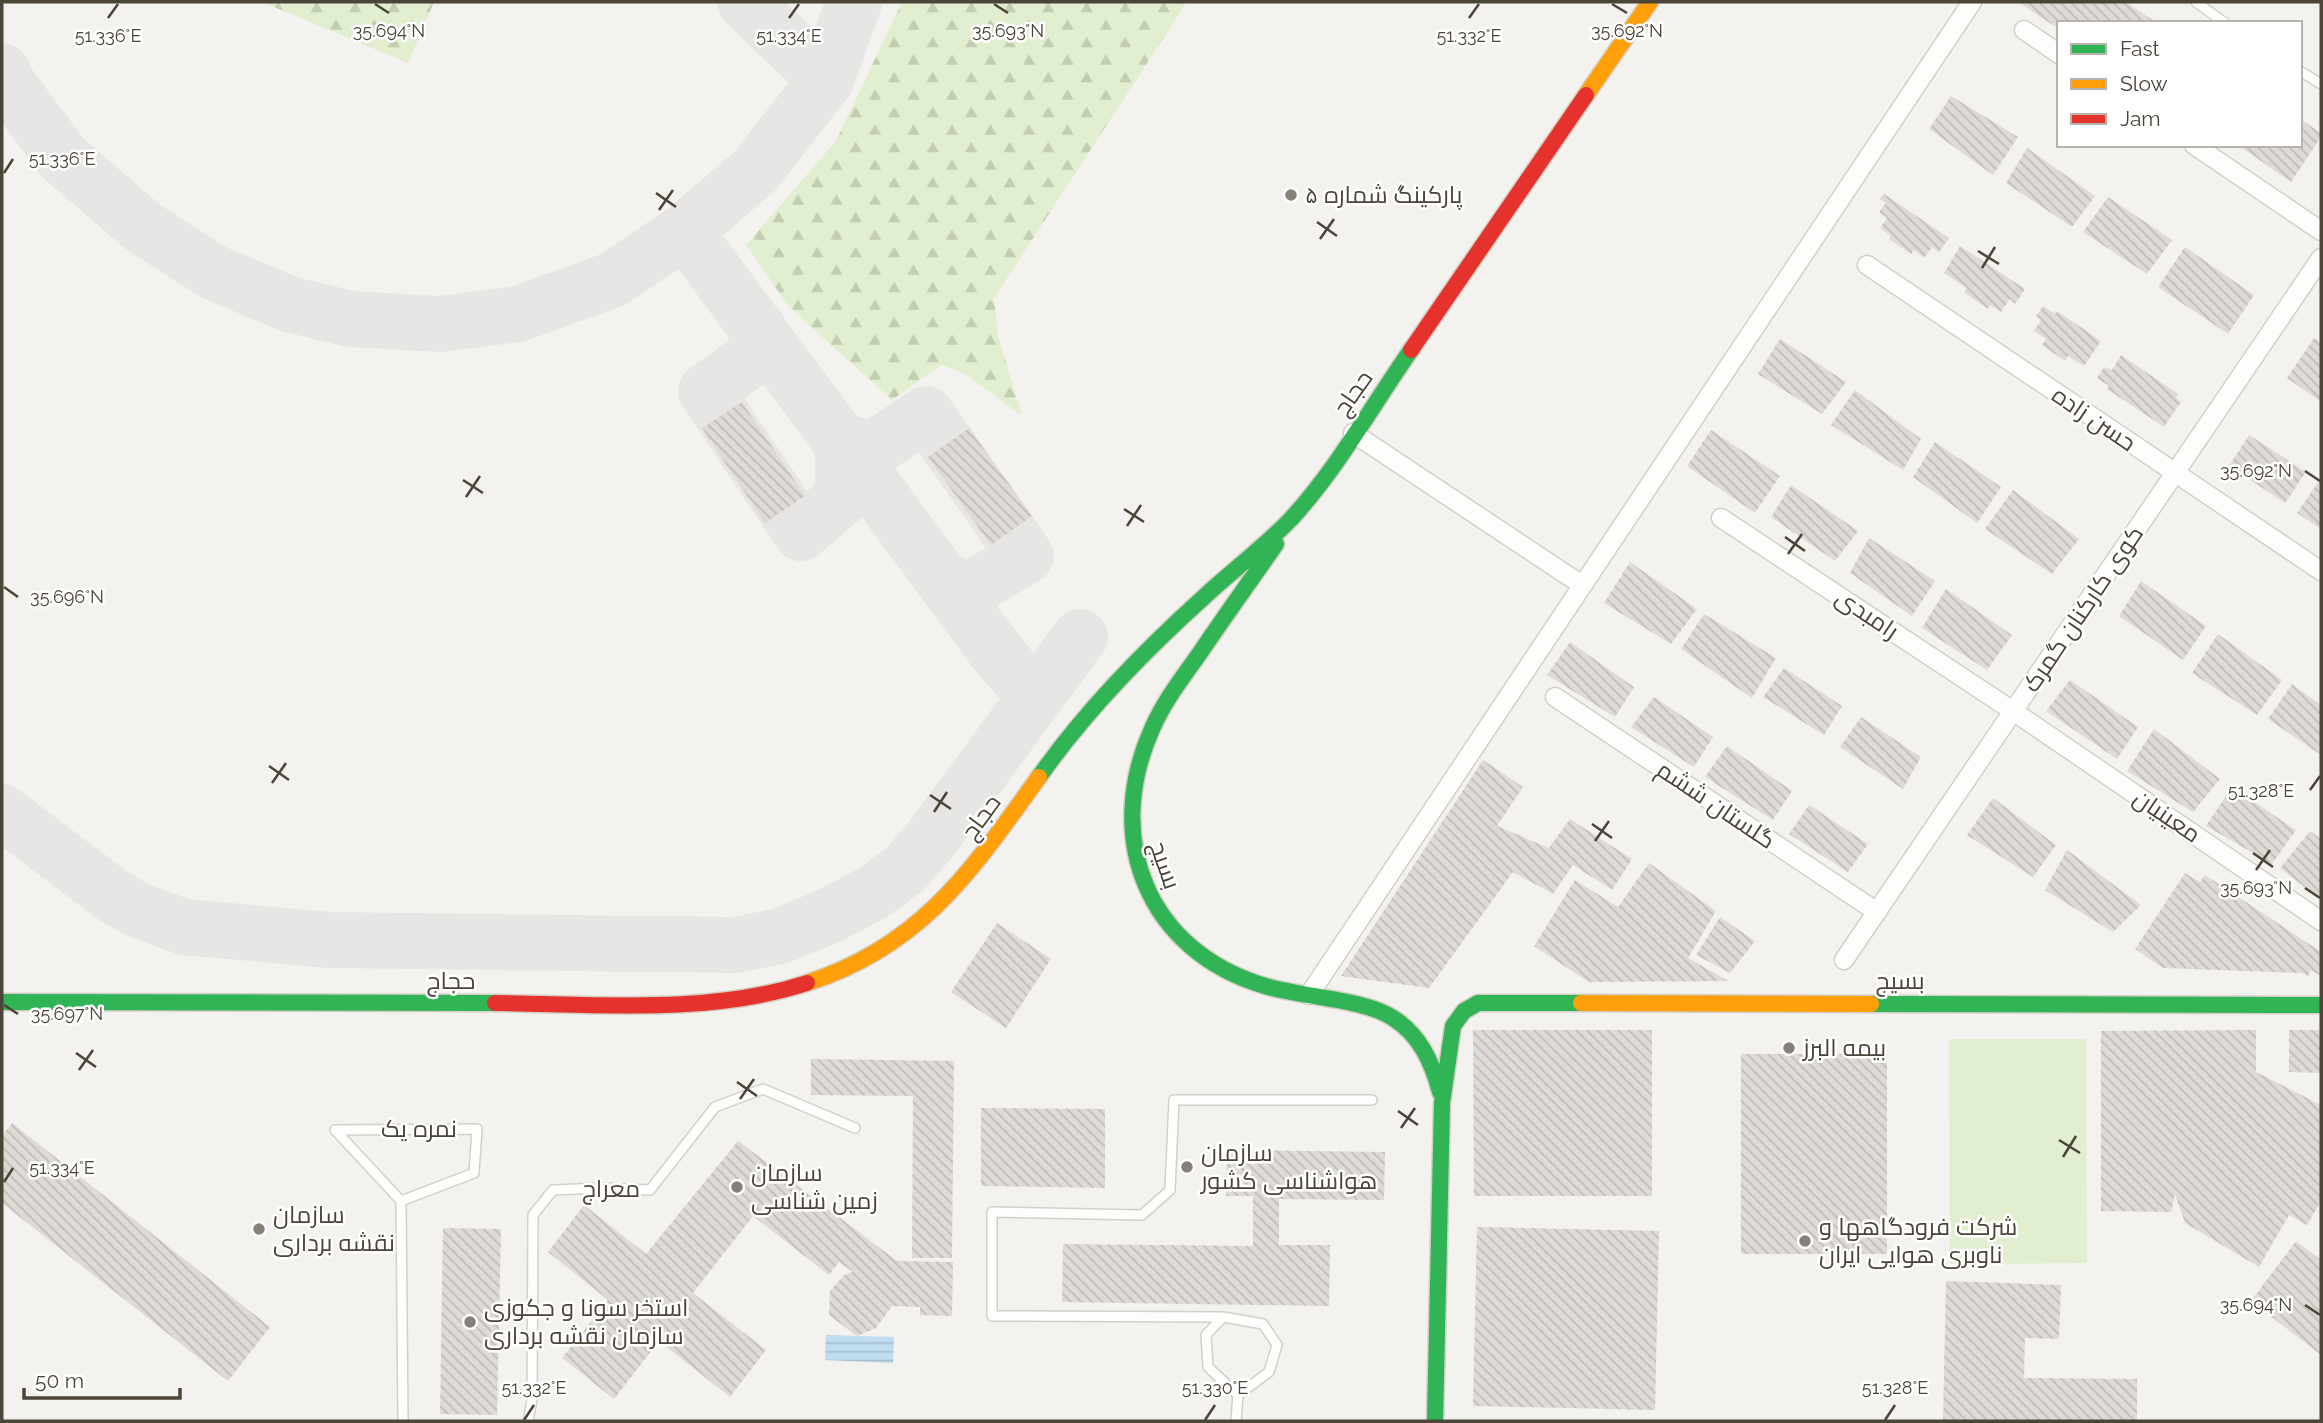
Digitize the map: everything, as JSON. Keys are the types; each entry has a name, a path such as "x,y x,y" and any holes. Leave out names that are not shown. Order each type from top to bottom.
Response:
{"main road":[{"name":"حجاج","path":"2,1002 707,1004 749,1000 850,968 890,945 922,922 985,852 1054,753 1091,709 1171,626 1297,512 1650,2"},
{"name":"بسیج","path":"1297,512 1152,728 1139,762 1132,793 1132,854 1142,884 1160,915 1182,939 1206,957 1256,984 1382,1012 1397,1019 1410,1031 1434,1066 1442,1103"},
{"name":"بسیج","path":"1442,1103 1453,1026 1464,1011 1478,1003 2321,1005"},
{"path":"1435,1421 1442,1103"}],"street":[{"path":"1309,995 1972,2"},
{"path":"2024,30 2057,53"},
{"path":"2197,147 2321,231"},
{"name":"کوی کارکنان گمرک","path":"1844,960 2321,258"},
{"name":"حسن زاده","path":"1867,265 2321,571"},
{"path":"1353,433 1582,585"},
{"name":"رامبدی","path":"1721,517 2013,711"},
{"name":"گلستان ششم","path":"1555,697 1877,912"},
{"name":"معینیان","path":"2013,711 2321,920"}],"lane":[{"path":"2196,2 2222,21"},
{"path":"2302,72 2320,81"},
{"name":"معراج","path":"528,1421 532,1400 533,1215 553,1190 600,1188 650,1191 715,1107 763,1089 855,1128"},
{"path":"1236,1421 1238,1395 1269,1372 1276,1345 1263,1324 1223,1317 992,1316 992,1212 1142,1215 1170,1190 1174,1100 1372,1100"},
{"name":"نمره یک","path":"477,1129 474,1173 401,1201 335,1130 477,1129"},
{"path":"401,1201 403,1421"},
{"path":"1223,1317 1206,1335 1208,1367 1238,1395"}],"green space":[{"path":"262,2 434,2 408,63"},
{"path":"902,2 1187,2 994,298 998,335 1022,416 964,373 941,365 892,400 789,307 746,245 836,141"},
{"path":"1949,1039 2086,1039 2087,1263 1950,1264"}],"water":[{"path":"826,1335 894,1337 893,1363 825,1360"}],"building":[{"path":"2018,2 2125,2 2154,21 2057,21 2057,28"},
{"path":"1951,96 2018,137 1993,175 1929,129"},
{"path":"2302,120 2321,133 2321,137 2291,182 2241,147 2302,147"},
{"path":"2027,148 2095,196 2072,227 2006,183"},
{"path":"1884,194 1949,238 1939,252 1932,247 1924,258 1914,250 1911,254 1889,239 1891,236 1880,228 1887,218 1879,212 1886,203 1880,199"},
{"path":"2108,197 2172,240 2147,274 2083,232"},
{"path":"1960,246 2025,289 2015,304 2010,299 2001,312 1990,305 1988,309 1964,292 1967,288 1944,273"},
{"path":"2185,247 2254,295 2228,334 2158,287"},
{"path":"2043,306 2055,314 2057,311 2101,341 2084,366 2068,356 2065,361 2042,345 2046,339 2034,331 2041,320 2036,316"},
{"path":"2314,338 2321,343 2321,402 2287,378"},
{"path":"1780,339 1846,382 1822,414 1758,374"},
{"path":"2121,355 2178,394 2176,398 2181,402 2164,427 2107,389 2109,386 2097,378 2104,367 2112,370"},
{"path":"1855,390 1921,439 1903,470 1831,425"},
{"path":"742,402 805,496 765,523 702,428"},
{"path":"969,428 1032,516 991,545 928,457"},
{"path":"1711,430 1780,476 1755,513 1687,466"},
{"path":"2249,435 2306,472 2285,503 2229,466"},
{"path":"1935,442 2001,487 1977,523 1913,477"},
{"path":"2321,478 2321,529 2297,513"},
{"path":"1791,485 1858,531 1835,561 1771,517"},
{"path":"2013,490 2079,539 2052,574 1985,529"},
{"path":"1869,538 1935,581 1912,616 1850,573"},
{"path":"1630,562 1697,609 1671,644 1604,603"},
{"path":"2141,581 2206,626 2183,660 2119,616"},
{"path":"1946,589 2012,635 1987,670 1922,628"},
{"path":"1704,614 1776,658 1752,698 1681,649"},
{"path":"2218,634 2282,680 2257,715 2192,673"},
{"path":"1570,642 1634,687 1615,717 1547,675"},
{"path":"1784,668 1842,706 1824,735 1763,697"},
{"path":"2070,680 2138,727 2117,759 2046,711"},
{"path":"2292,684 2321,705 2321,755 2268,719"},
{"path":"1654,697 1713,737 1694,767 1631,727"},
{"path":"1861,717 1921,757 1903,789 1840,747"},
{"path":"2154,729 2220,779 2193,812 2127,771"},
{"path":"1727,746 1792,791 1773,820 1705,777"},
{"path":"1483,760 1523,787 1497,826 1549,848 1570,819 1632,859 1612,890 1573,865 1553,894 1513,872 1429,988 1341,976"},
{"path":"2232,787 2296,830 2272,864 2206,826"},
{"path":"1993,798 2056,845 2033,877 1967,835"},
{"path":"1809,805 1868,844 1848,872 1789,834"},
{"path":"2310,831 2321,839 2321,900 2280,868"},
{"path":"2067,850 2141,905 2113,932 2045,890"},
{"path":"1649,863 1716,911 1688,958 1728,981 1589,982 1534,946 1575,880 1618,907"},
{"path":"2185,873 2200,882 2205,875 2321,952 2321,976 2311,970 2308,976 2302,973 2163,968 2135,949"},
{"path":"1720,917 1755,941 1730,973 1696,955"},
{"path":"997,923 1051,959 1006,1028 951,992"},
{"path":"1473,1030 1652,1030 1652,1196 1474,1196"},
{"path":"2256,1030 2256,1072 2321,1105 2321,1201 2307,1225 2289,1215 2259,1267 2185,1223 2175,1194 2171,1212 2101,1211 2101,1031"},
{"path":"2289,1030 2321,1030 2321,1073 2289,1072"},
{"path":"1741,1054 1887,1054 1887,1254 1741,1254"},
{"path":"811,1059 954,1061 952,1258 912,1258 913,1096 811,1095"},
{"path":"981,1108 1105,1109 1105,1188 981,1186"},
{"path":"12,1123 270,1327 228,1381 2,1203 2,1136"},
{"path":"738,1141 897,1261 953,1262 952,1316 920,1315 920,1307 892,1306 876,1328 857,1336 829,1315 830,1291 844,1275 853,1272 839,1262 829,1275 753,1216 693,1293 766,1350 730,1397 659,1341 614,1399 562,1358 608,1300 548,1252 584,1205 646,1254"},
{"path":"1227,1150 1385,1152 1384,1200 1279,1199 1279,1245 1330,1245 1329,1306 1062,1302 1063,1244 1253,1246 1253,1196 1226,1196"},
{"path":"1477,1227 1659,1231 1655,1410 1473,1406"},
{"name":"استخر سونا و جکوزی سازمان نقشه برداری","path":"443,1228 501,1229 497,1415 440,1414"},
{"path":"2296,1241 2321,1260 2321,1355 2251,1301"},
{"path":"1946,1281 2061,1285 2059,1339 2025,1338 2024,1378 2137,1379 2137,1421 1943,1421"}],"taxiway":[{"path":"745,2 826,80"},
{"path":"2,71 8,84 64,159 143,227 213,272 289,304 350,319 440,324 518,314 612,280 685,231 756,170 826,80 854,2"},
{"path":"685,231 997,653 1035,697"},
{"path":"758,328 754,357 706,391 801,533 843,497 843,441 872,450 926,414 1026,556 969,590 944,580"},
{"path":"2,812 112,895 138,910 184,927 329,940 736,945 780,936 829,916 874,892 905,869 931,839 1080,637"}],"traffic: fast":[{"path":"1039,777 1076,728 1137,660 1270,539 1308,500 1411,350"},
{"path":"1276,544 1174,690 1152,729 1138,770 1132,810 1135,849 1146,885 1164,918 1191,946 1224,969 1265,986 1349,1002 1393,1018 1411,1033 1424,1050 1440,1092"},
{"path":"2,1002 495,1003"},
{"path":"1435,1421 1442,1103 1453,1026 1464,1011 1478,1003 1581,1003"},
{"path":"1871,1004 2321,1005"}],"traffic: slow":[{"path":"1586,95 1650,2"},
{"path":"807,983 847,967 882,948 913,926 941,901 966,873 1039,777"},
{"path":"1581,1003 1871,1004"}],"traffic: jam":[{"path":"1411,350 1586,95"},
{"path":"495,1003 613,1006 692,1004 770,993 807,983"}],"place":[{"name":"پارکینگ شماره ۵","path":"1291,195"},
{"name":"بیمه البرز","path":"1789,1048"},
{"name":"سازمان هواشناسی کشور","path":"1187,1167"},
{"name":"سازمان زمین شناسی","path":"737,1187"},
{"name":"سازمان نقشه برداری","path":"259,1229"},
{"name":"شرکت فرودگاهها و ناوبری هوایی ایران","path":"1805,1241"},
{"name":"استخر سونا و جکوزی سازمان نقشه برداری","path":"470,1322"}]}
